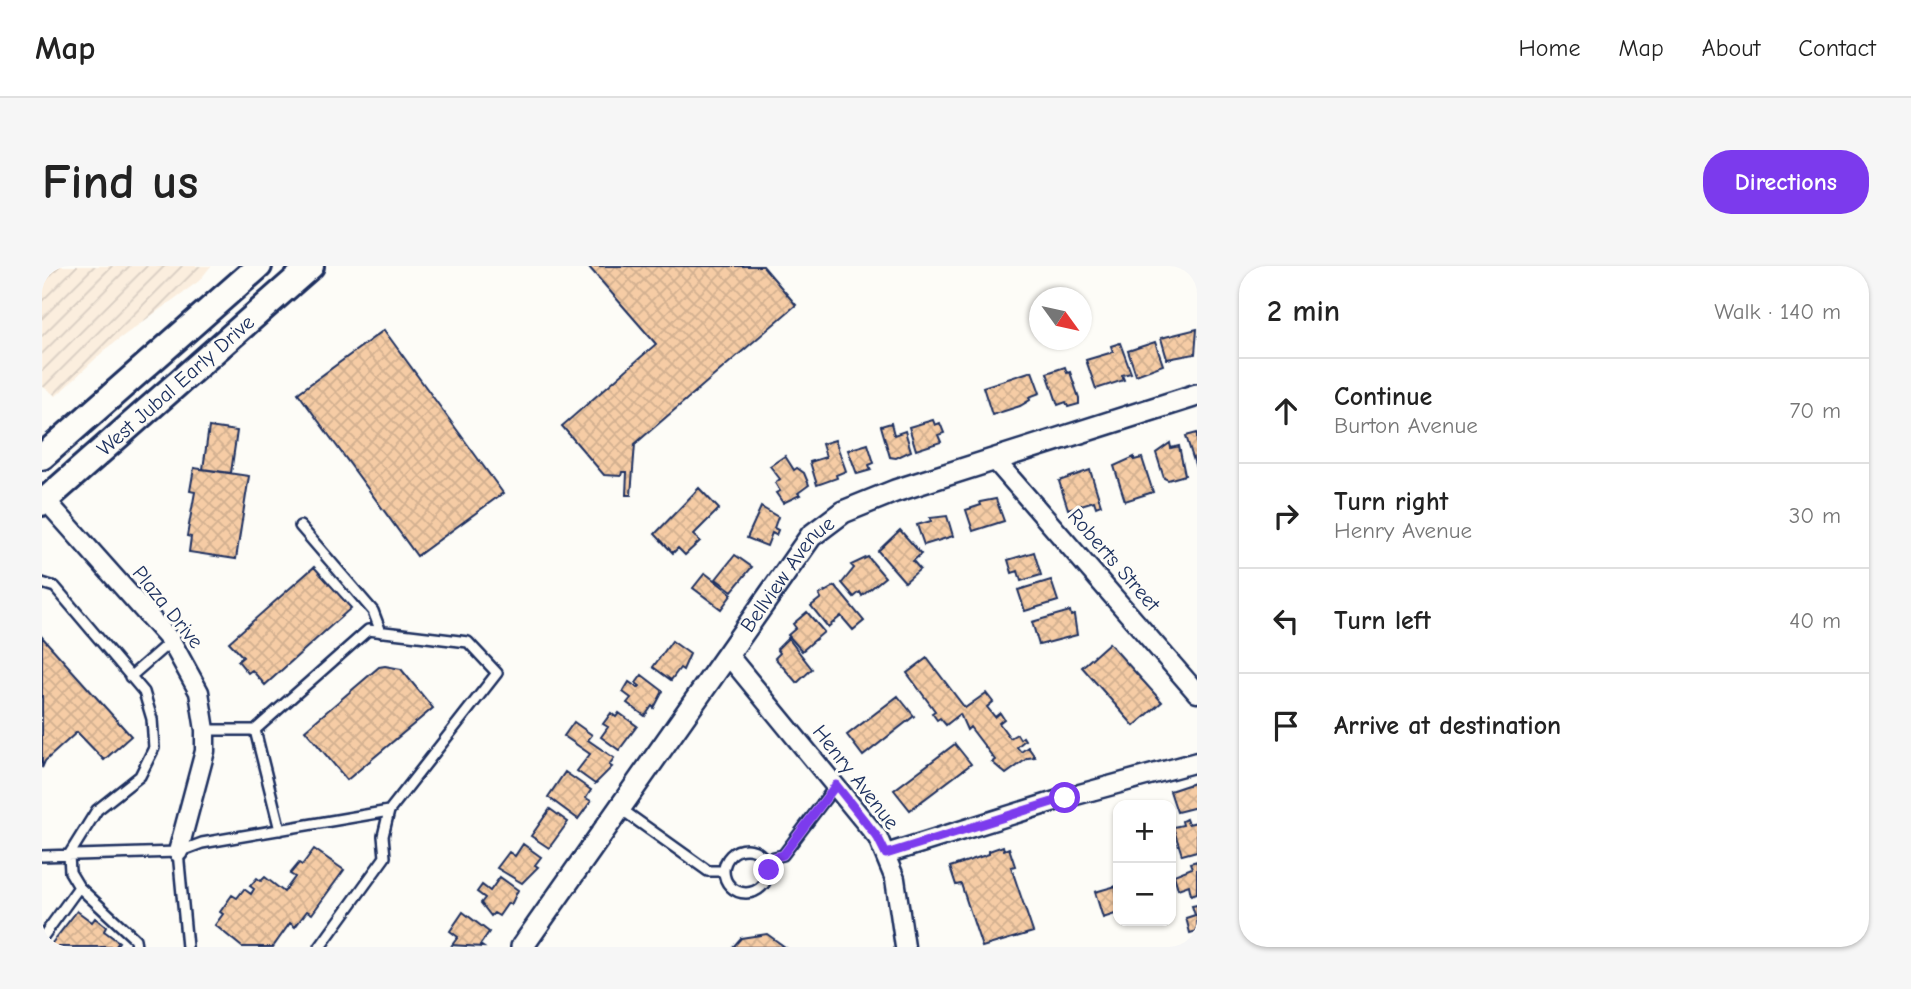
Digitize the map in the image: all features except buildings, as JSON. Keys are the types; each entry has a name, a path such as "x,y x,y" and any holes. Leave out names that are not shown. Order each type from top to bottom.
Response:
{"main road":[{"name":"West Jubal Early Drive","path":"42,457 259,266"},
{"name":"West Jubal Early Drive","path":"43,500 311,266"}],"street":[{"name":"Bellview Avenue","path":"522,947 811,536 828,521 895,491 1197,395"},
{"name":"Roberts Street","path":"994,459 1197,693"},
{"name":"Plaza Drive","path":"43,500 171,640 187,664 199,692 205,730 201,777 178,852"},
{"name":"Henry Avenue","path":"728,655 878,838 895,878 905,947"},
{"path":"886,854 1065,798 1197,762"}],"lane":[{"path":"300,526 373,611 382,632"},
{"path":"42,583 55,587 144,692 152,719 153,748 141,776 97,810 69,855 70,872 79,887 135,939 136,947"},
{"path":"205,730 255,730 368,630 468,642 496,673 389,811 383,836 385,857 320,947"},
{"path":"130,677 171,640"},
{"path":"255,730 280,830"},
{"path":"766,859 783,855 836,785"},
{"path":"620,808 708,871 724,872"},
{"path":"42,856 178,852 202,843 389,811"},
{"path":"746,848 757,851 766,859 769,870 766,882 758,890 747,894 736,891 727,883 724,872 727,860 735,852 746,848"},
{"path":"178,852 187,947"},
{"path":"42,938 79,887"}],"shaded area":[{"path":"42,266 211,266 199,281 108,347 56,396 42,386"}],"route":[{"path":"769,870 766,859 783,855 836,785 878,838 886,854 1065,798"}]}
